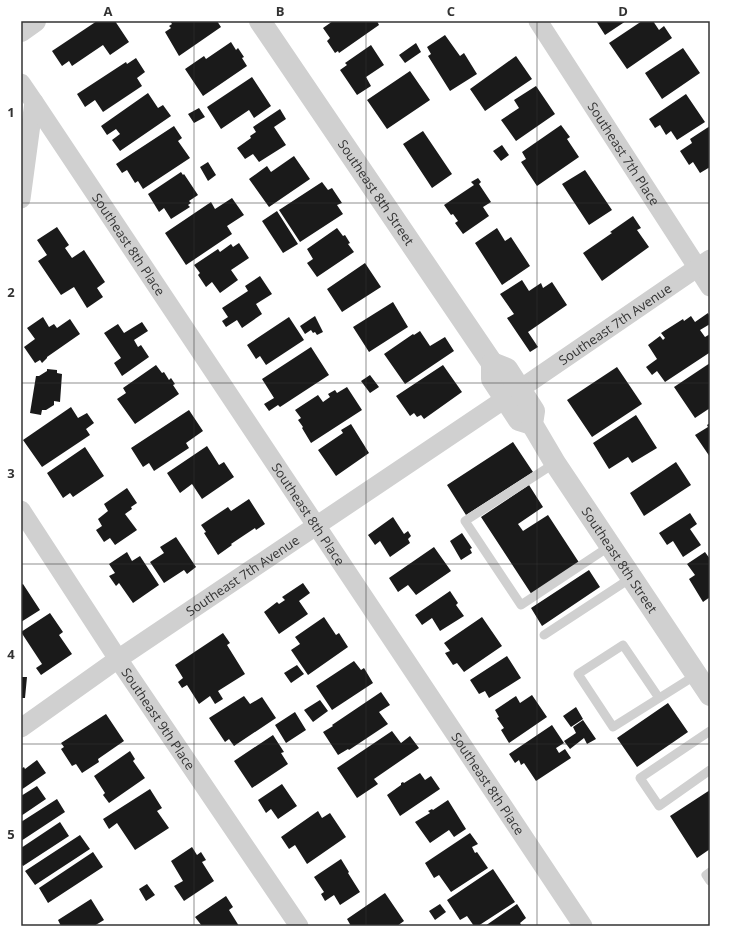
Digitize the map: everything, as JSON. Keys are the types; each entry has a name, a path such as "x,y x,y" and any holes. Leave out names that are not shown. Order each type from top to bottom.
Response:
{"street":[{"path":"21,31 36,21"},
{"name":"Southeast 8th Street","path":"260,21 492,363 492,379 513,394 519,420 532,424 555,463 710,695"},
{"name":"Southeast 7th Place","path":"538,21 704,263 710,287"},
{"name":"Southeast 8th Place","path":"21,83 584,926"},
{"path":"21,199 23,165 34,102"},
{"name":"Southeast 7th Avenue","path":"21,728 118,659 513,394 704,263"},
{"name":"Southeast 9th Place","path":"21,510 118,659 300,926"}],"lane":[{"path":"555,463 465,521 521,605 610,546"},
{"path":"544,635 631,578"},
{"path":"660,698 623,645 578,674 613,727 660,698 696,675"},
{"path":"710,731 640,778 659,806 710,770"},
{"path":"710,872 706,875 710,881"}],"building":[{"path":"97,21 115,21 129,42 110,55 103,45 72,66 69,61 62,66 52,51"},
{"path":"170,21 217,21 221,27 179,56 165,32 171,28 169,26 172,24"},
{"path":"333,21 377,21 379,25 339,53 338,51 335,53 327,41 330,38 323,28"},
{"path":"596,21 626,21 605,35"},
{"path":"642,21 653,21 659,30 664,26 672,38 627,69 609,43"},
{"path":"445,35 460,56 464,53 477,74 450,91 428,56 431,54 427,47"},
{"path":"231,42 236,50 238,48 244,57 242,58 247,66 203,96 185,69 204,56 206,59"},
{"path":"416,43 421,52 405,63 399,55"},
{"path":"371,45 384,65 366,77 371,86 357,95 340,70 347,65 345,63"},
{"path":"683,48 700,73 662,99 645,73"},
{"path":"516,56 532,79 485,111 470,89"},
{"path":"136,58 145,72 137,78 142,86 103,112 95,100 85,107 77,94 126,62 127,64"},
{"path":"410,71 430,100 387,129 367,100"},
{"path":"252,77 271,106 254,118 249,110 221,129 207,107"},
{"path":"536,86 555,114 516,141 501,120 519,108 514,100"},
{"path":"148,93 158,108 163,105 171,116 120,151 112,140 120,134 116,129 107,135 101,126"},
{"path":"686,94 705,122 677,140 671,131 666,135 660,125 655,128 649,119"},
{"path":"199,108 205,117 194,123 188,114"},
{"path":"280,109 286,119 274,127 286,145 259,162 253,154 245,159 237,148 251,138 250,136 256,132 253,127"},
{"path":"561,125 570,137 567,139 579,157 537,186 521,162 526,159 522,152"},
{"path":"174,126 182,138 178,141 190,158 143,189 138,181 135,183 127,170 122,173 116,164"},
{"path":"710,126 710,167 700,173 693,162 689,165 680,151 692,143 690,139"},
{"path":"423,131 452,174 432,188 403,144"},
{"path":"502,145 509,155 501,161 493,151"},
{"path":"294,156 310,179 269,207 249,179 267,166 271,172"},
{"path":"208,162 216,175 208,181 200,167"},
{"path":"585,170 612,210 589,225 562,184"},
{"path":"181,172 183,175 184,174 198,195 189,201 191,203 188,205 190,207 171,219 164,208 159,212 148,194"},
{"path":"478,178 481,182 479,184 491,202 483,207 489,216 463,234 455,223 458,221 453,214 451,215 444,205 474,185 471,182"},
{"path":"322,182 328,190 332,188 342,203 337,205 343,214 300,242 279,210"},
{"path":"232,198 244,215 227,226 232,234 186,265 165,233 211,202 215,209"},
{"path":"277,211 298,244 283,253 262,221"},
{"path":"633,216 641,228 637,230 649,247 602,281 583,253"},
{"path":"57,227 69,245 65,248 72,258 84,250 105,282 97,288 103,297 87,308 74,287 61,295 38,261 47,255 37,240"},
{"path":"337,228 343,236 345,235 350,243 348,244 354,252 317,277 307,263 313,259 307,249"},
{"path":"497,228 505,241 511,237 530,266 502,285 475,243"},
{"path":"239,243 249,258 231,270 238,280 220,293 212,282 206,287 198,275 200,273 194,265 218,249 220,252 231,244 233,247"},
{"path":"365,263 381,287 342,312 327,289"},
{"path":"260,276 272,294 256,304 262,314 242,328 237,320 226,327 222,321 228,317 222,308 248,291 245,286"},
{"path":"522,280 529,291 541,283 543,288 552,282 567,305 528,332 538,347 530,352 507,318 514,314 500,294"},
{"path":"393,302 408,327 369,352 353,327"},
{"path":"708,313 710,317 710,324 700,330 705,337 710,334 710,354 709,353 665,382 657,371 652,375 646,367 657,359 648,345 660,336 663,340 665,338 661,333 683,319 684,321 691,316 695,322"},
{"path":"315,316 323,332 317,335 311,330 305,334 300,326"},
{"path":"43,317 49,327 54,324 57,328 70,319 80,334 47,357 42,363 40,360 35,363 24,347 35,339 27,328"},
{"path":"289,317 304,340 266,365 260,356 256,359 247,345"},
{"path":"142,322 148,331 134,340 138,347 141,345 149,357 122,376 114,363 121,358 104,333 118,324 124,333"},
{"path":"420,331 430,346 445,337 454,351 405,384 384,354 413,334 414,335"},
{"path":"311,347 329,375 280,407 278,405 269,411 264,404 274,398 262,379"},
{"path":"710,363 710,408 695,418 674,387"},
{"path":"156,365 162,373 164,372 169,380 171,378 175,384 173,385 179,394 135,424 117,399 126,393 123,388"},
{"path":"443,365 462,392 424,419 421,415 417,417 414,413 410,416 396,396"},
{"path":"617,367 642,404 592,437 567,400"},
{"path":"47,369 57,370 57,373 62,374 60,402 54,401 54,405 46,410 42,410 41,415 30,413 36,376 39,376 47,371"},
{"path":"370,375 379,387 370,393 361,381"},
{"path":"347,387 362,410 311,443 298,420 301,418 295,410 318,395 323,402 330,397 328,394 335,390 337,393"},
{"path":"71,407 78,418 87,413 94,423 86,429 90,435 42,467 23,440"},
{"path":"189,410 203,431 186,443 189,448 154,471 149,463 143,467 131,448"},
{"path":"636,415 657,448 632,463 628,457 609,469 593,443"},
{"path":"710,423 710,457 695,435 708,427 707,425"},
{"path":"351,424 369,453 336,476 318,450 343,433 341,430"},
{"path":"513,442 533,472 466,515 447,485"},
{"path":"207,446 219,465 224,462 234,477 202,499 192,484 180,493 167,473"},
{"path":"85,447 104,476 73,497 70,493 63,498 47,473"},
{"path":"676,462 691,485 644,516 630,493"},
{"path":"529,485 543,507 518,524 523,531 548,515 580,564 532,595 481,517"},
{"path":"127,488 137,503 125,514 137,530 115,545 110,538 104,542 96,530 102,526 98,519 108,511 104,504"},
{"path":"249,499 265,524 256,530 255,528 231,544 232,545 218,555 204,533 206,532 201,525 228,507 231,511"},
{"path":"690,513 697,524 690,529 701,545 683,557 673,541 667,545 659,533"},
{"path":"393,517 404,534 408,531 411,536 408,539 410,543 390,557 380,541 375,545 368,535"},
{"path":"462,533 472,548 470,549 472,553 461,560 450,541"},
{"path":"176,537 196,567 187,574 184,570 164,583 150,562 164,553 160,547"},
{"path":"434,547 451,571 416,595 408,585 398,592 389,578"},
{"path":"127,552 132,561 140,556 159,585 133,603 119,583 116,586 109,576 115,573 109,564"},
{"path":"705,552 710,559 710,597 703,602 689,579 695,575 687,564"},
{"path":"589,570 600,587 542,626 531,608"},
{"path":"303,583 310,593 299,601 308,614 279,634 264,612 277,602 279,604 285,600 282,597"},
{"path":"23,584 40,610 21,622 21,585"},
{"path":"450,591 458,603 456,605 464,616 440,631 432,618 422,625 415,615"},
{"path":"50,613 63,632 59,635 72,654 41,675 36,668 42,664 21,632"},
{"path":"324,617 336,635 339,633 348,647 308,675 291,650 300,644 295,637"},
{"path":"482,617 502,646 464,672 457,663 453,665 445,653 450,651 444,643"},
{"path":"223,633 230,643 227,645 245,674 218,691 223,699 215,704 210,696 199,704 187,685 182,688 178,682 183,678 175,665"},
{"path":"507,656 521,678 489,698 485,691 479,694 470,680"},
{"path":"354,661 361,670 364,668 373,683 332,710 316,686"},
{"path":"297,665 304,674 291,683 284,673"},
{"path":"21,677 27,677 25,698 21,698"},
{"path":"381,692 390,705 379,712 388,724 349,750 348,749 338,755 323,732"},
{"path":"532,695 547,717 509,743 501,730 504,728 497,718 499,717 495,710 516,696 520,703"},
{"path":"244,696 250,704 262,697 276,718 234,746 229,739 225,742 209,718"},
{"path":"320,700 328,711 313,722 304,710"},
{"path":"668,703 688,732 637,767 617,738"},
{"path":"576,707 583,719 571,727 563,716"},
{"path":"295,712 306,730 286,743 275,725"},
{"path":"106,714 124,741 98,759 99,762 82,773 76,764 72,766 61,749 64,747 61,743"},
{"path":"583,720 596,739 587,744 584,738 570,749 564,741 576,733 573,727"},
{"path":"552,725 564,743 556,748 559,753 565,749 571,758 536,781 524,763 521,765 519,760 515,763 509,754"},
{"path":"392,731 401,743 410,736 419,748 374,779 378,784 357,798 337,768"},
{"path":"273,735 284,752 281,753 288,764 252,788 234,761"},
{"path":"130,751 135,759 133,761 145,778 109,803 103,795 105,793 94,776"},
{"path":"37,760 46,773 21,790 21,769 24,767 25,769"},
{"path":"420,773 425,780 431,776 440,789 400,816 387,795 401,785 401,783 404,783"},
{"path":"282,784 297,806 278,819 271,809 266,813 258,800"},
{"path":"37,786 46,799 21,816 21,796"},
{"path":"150,789 162,808 157,811 169,828 135,850 117,823 109,829 103,819"},
{"path":"710,790 710,849 697,858 670,816"},
{"path":"57,799 65,812 21,841 21,822"},
{"path":"448,800 466,829 454,837 449,830 430,843 415,822 430,813 428,811 433,810"},
{"path":"318,811 322,818 330,813 346,837 307,864 295,845 289,849 281,837"},
{"path":"60,822 69,836 23,866 21,863 21,848"},
{"path":"470,833 478,844 472,847 475,853 477,852 488,868 451,892 439,875 434,878 425,863"},
{"path":"80,835 90,849 35,885 25,871"},
{"path":"192,847 197,855 201,852 206,860 202,862 214,881 184,901 174,886 183,881 171,861"},
{"path":"93,852 103,867 48,903 39,888"},
{"path":"341,859 360,892 340,905 334,895 325,901 321,894 324,892 314,877"},
{"path":"493,869 515,902 478,926 474,926 467,916 460,920 447,900"},
{"path":"147,884 155,895 146,901 139,889"},
{"path":"385,893 404,921 397,926 351,926 347,919"},
{"path":"226,896 233,907 229,910 239,926 202,926 195,917"},
{"path":"91,899 104,920 94,926 61,926 58,920"},
{"path":"440,904 446,912 435,920 429,911"},
{"path":"517,904 526,918 520,923 522,926 485,926"}]}
